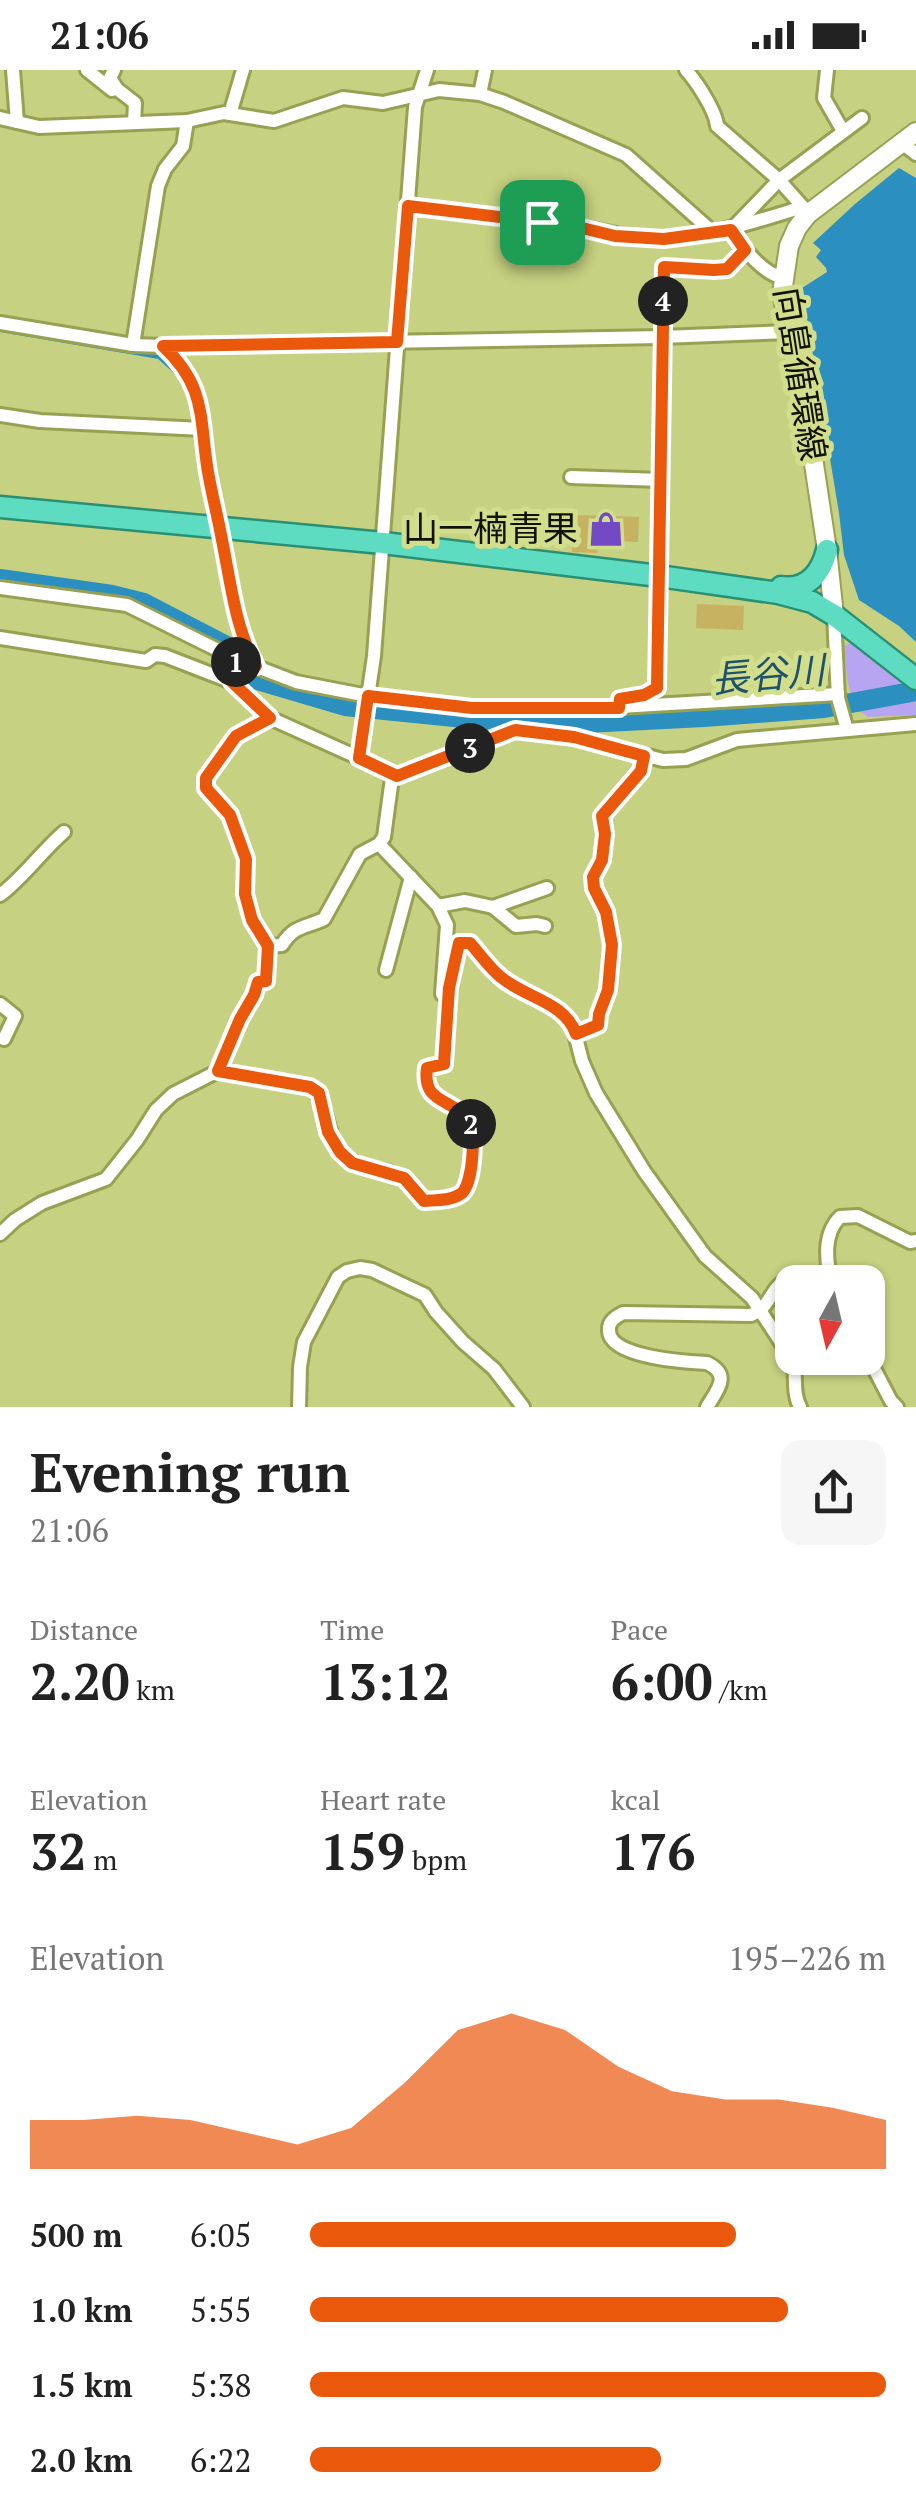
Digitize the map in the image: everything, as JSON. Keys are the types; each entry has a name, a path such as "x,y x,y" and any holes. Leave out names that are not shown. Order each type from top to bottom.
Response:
{"highway":[{"path":"0,507 383,543 778,593 812,602 834,615 916,679"},
{"path":"659,576 720,578 791,588 803,586 818,573 827,550"}],"main road":[{"name":"向島循環線","path":"834,615 809,431 782,294 783,278 789,246 806,210 911,143"}],"street":[{"path":"13,70 17,122"},
{"path":"87,70 103,74 135,116"},
{"path":"114,70 110,78 135,103 135,116"},
{"path":"230,114 243,70"},
{"path":"359,758 374,656 415,107 427,70"},
{"path":"480,94 485,70"},
{"path":"408,206 542,222 615,236 664,239 731,230 806,210 779,180 718,126 716,114 696,79 686,70"},
{"path":"827,70 824,98 843,131"},
{"path":"0,118 39,127 135,116 187,121 224,113 274,121 343,98 383,103 439,90 480,94 626,155 707,227 708,234"},
{"path":"731,230 779,180 862,118"},
{"path":"133,345 158,186 164,169 183,146 187,121"},
{"path":"731,230 745,250 775,277 783,278"},
{"path":"619,708 620,699 644,695 657,688 664,267 727,269 745,250"},
{"path":"0,323 133,345 163,346 790,332"},
{"path":"163,346 182,364 201,406 238,623 256,666"},
{"path":"0,415 40,421 203,429"},
{"path":"571,477 661,480"},
{"path":"0,588 128,605 236,660 296,682 368,698 472,708 619,708 838,696"},
{"path":"834,615 838,696 847,728"},
{"path":"0,638 146,661 155,655 164,656 232,682 270,718 397,776"},
{"path":"232,682 236,660"},
{"path":"218,1071 258,982 266,981 268,946 252,920 245,894 246,859 230,815 206,788 206,778 236,736 270,718"},
{"path":"268,946 282,946 296,928 324,919 360,854 379,844 384,836 392,778 515,730 574,737 663,760 686,759 737,740 916,724"},
{"path":"576,1034 598,1025 608,990 612,945 606,912 593,877 604,847 602,816 641,771 644,756"},
{"path":"0,895 64,832"},
{"path":"379,844 438,906 448,925 442,994 449,988"},
{"path":"386,970 411,878"},
{"path":"494,907 547,888"},
{"path":"438,906 465,900 494,907 516,926 545,926"},
{"path":"0,1234 42,1203 106,1179 156,1110 173,1094 218,1071 310,1087 319,1093 328,1132 352,1163 404,1178 424,1201 462,1193 468,1186 474,1132 470,1120 429,1090 426,1078 427,1068 444,1064 449,988 459,943 470,943 501,978 561,1012 574,1026 582,1061 596,1093 644,1171 705,1256 752,1298 793,1361 794,1390 800,1407"},
{"path":"0,1004 14,1016 4,1039"},
{"path":"829,1265 828,1238 832,1224 840,1216 858,1216 910,1242 916,1241"},
{"path":"300,1407 304,1342 338,1277 360,1268 425,1295 464,1342 494,1368 523,1407"},
{"path":"707,1407 721,1384 722,1376 714,1366 661,1360 619,1346 609,1334 613,1318 623,1312 751,1315 761,1311 775,1290"},
{"path":"877,1375 897,1407"}],"shaded area":[{"path":"852,642 909,684 915,696 916,715 868,717 860,711 851,695 847,675 844,646"}],"water":[{"path":"899,168 916,178 916,642 859,600 844,555 802,288 827,272 816,257 821,250 813,243"}],"building":[{"name":"山一楠青果","path":"573,515 639,517 638,542 600,541 597,553 572,552"},
{"path":"697,604 744,606 743,630 696,628"}],"waterway":[{"path":"0,330 159,357 180,376"},
{"path":"207,496 211,521"},
{"path":"213,535 222,570"},
{"name":"長谷川","path":"0,579 144,603 244,655 254,679 345,706 566,724 824,708 916,691"}],"place":[{"name":"山一楠青果","path":"606,529"}],"route":[{"path":"408,206 542,222 615,236 664,239 731,230 745,250 727,269 664,267 657,688 644,695 620,699 619,708 472,708 368,696 359,758 397,776 515,730 574,737 644,756 641,771 602,816 602,860 593,877 606,912 612,945 608,990 598,1025 576,1034 561,1012 501,978 470,943 459,943 449,988 444,1064 427,1068 426,1078 429,1090 441,1102 470,1120 474,1132 470,1174 462,1193 424,1201 404,1178 352,1163 340,1152 328,1132 319,1093 310,1087 218,1071 258,982 266,981 268,946 252,920 245,894 246,859 230,815 206,788 206,778 236,736 270,718 232,682 236,660 256,666 238,623 216,518 201,406 182,364 163,346 397,342 408,206"}]}
